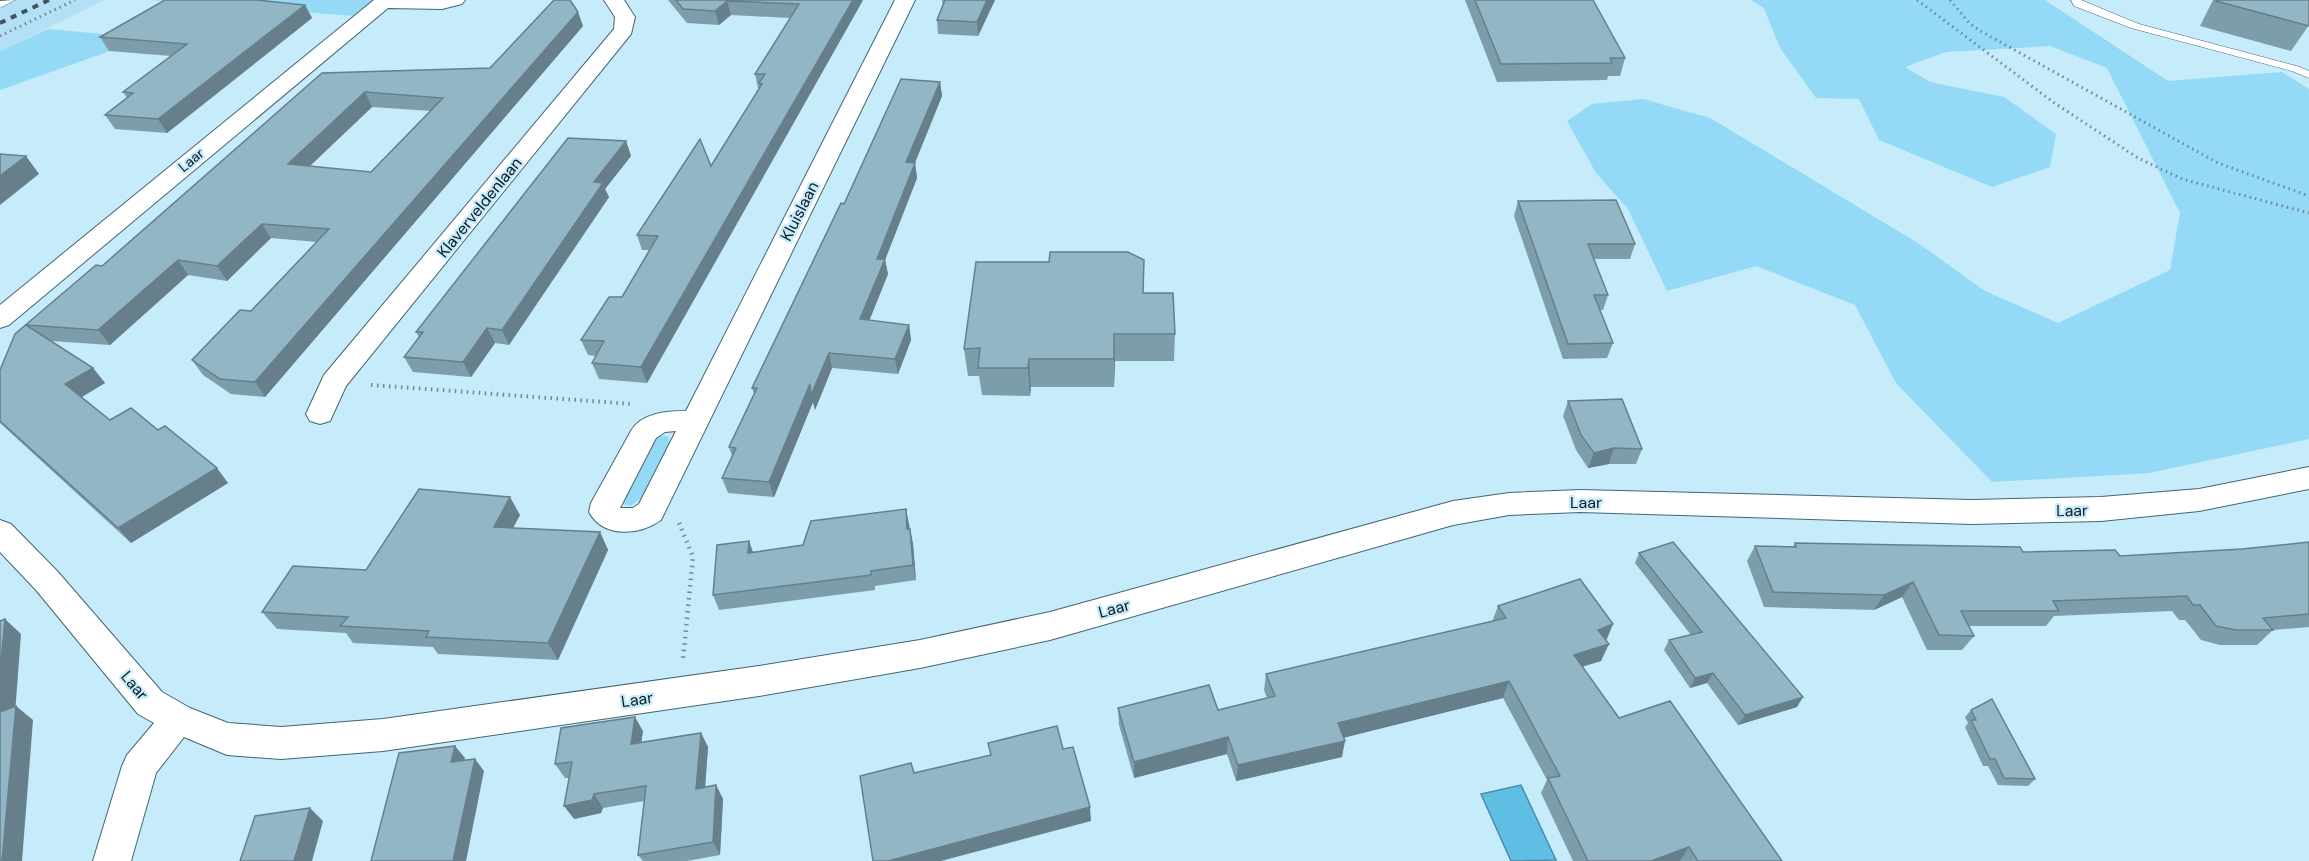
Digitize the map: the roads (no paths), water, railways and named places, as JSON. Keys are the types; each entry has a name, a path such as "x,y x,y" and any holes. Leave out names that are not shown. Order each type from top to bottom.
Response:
{"street":[{"path":"384,1 442,3 454,0"},
{"name":"Klaverveldenlaan","path":"320,414 334,382 624,30 625,17 614,0"},
{"name":"Kluislaan","path":"694,422 665,420 655,423 645,431 604,512 611,519 639,520 650,512 904,0"},
{"name":"Laar","path":"0,319 384,1"},
{"name":"Laar","path":"0,532 47,581 150,703 178,719 227,739 281,743 383,735 680,693 920,654 1050,626 1453,513 1509,504 1580,501 1972,512 2101,509 2199,500 2309,478"},
{"path":"112,861 140,766 178,719"}],"lane":[{"path":"0,5 10,0"},
{"path":"2076,0 2078,4 2135,26 2262,59 2309,75"}],"railway":[{"path":"0,23 49,0"}]}
